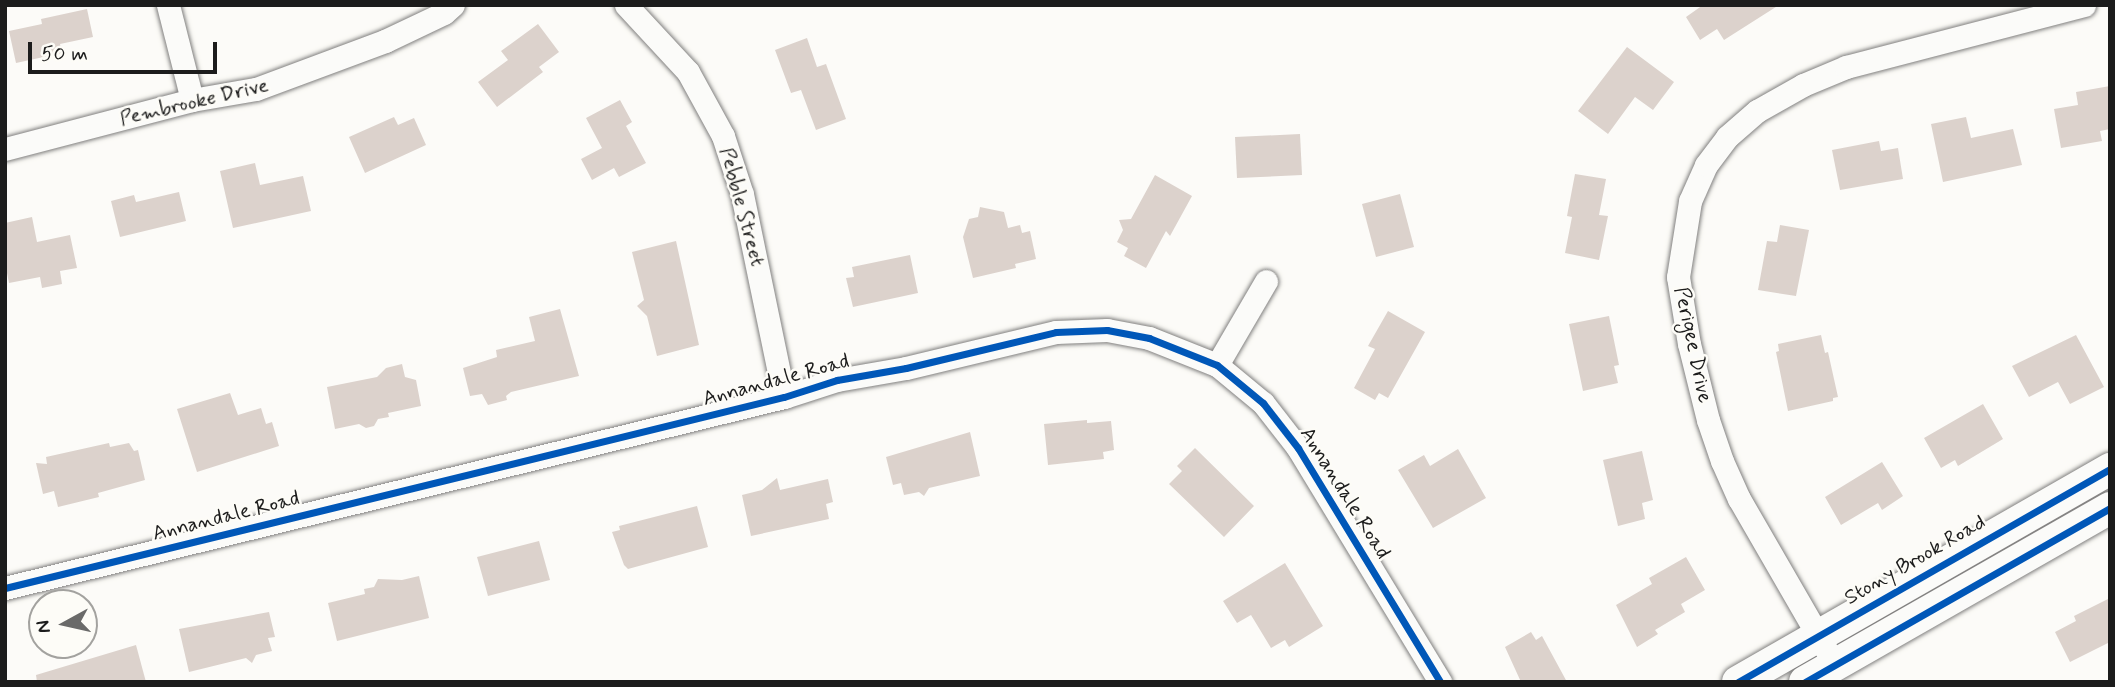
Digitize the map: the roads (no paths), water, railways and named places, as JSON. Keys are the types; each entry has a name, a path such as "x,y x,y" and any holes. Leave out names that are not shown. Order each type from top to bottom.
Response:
{"main road":[{"name":"Stony Brook Road","path":"1738,682 2110,469"},
{"path":"1805,682 2110,508"}],"street":[{"path":"168,5 192,100"},
{"name":"Pembrooke Drive","path":"5,149 192,100 256,89 320,68 385,41 444,13 453,5"},
{"name":"Pebble Street","path":"625,5 688,72 723,136 751,231 784,397"},
{"name":"Perigee Drive","path":"1835,665 1739,499 1708,420 1689,344 1678,277 1690,201 1706,165 1727,137 1757,111 1803,85 1846,67 2084,5"},
{"path":"1217,366 1266,281"},
{"name":"Annandale Road","path":"5,588 784,397 837,380 906,368 1056,332 1107,330 1149,338 1217,366 1263,403 1298,448 1440,682"}]}
